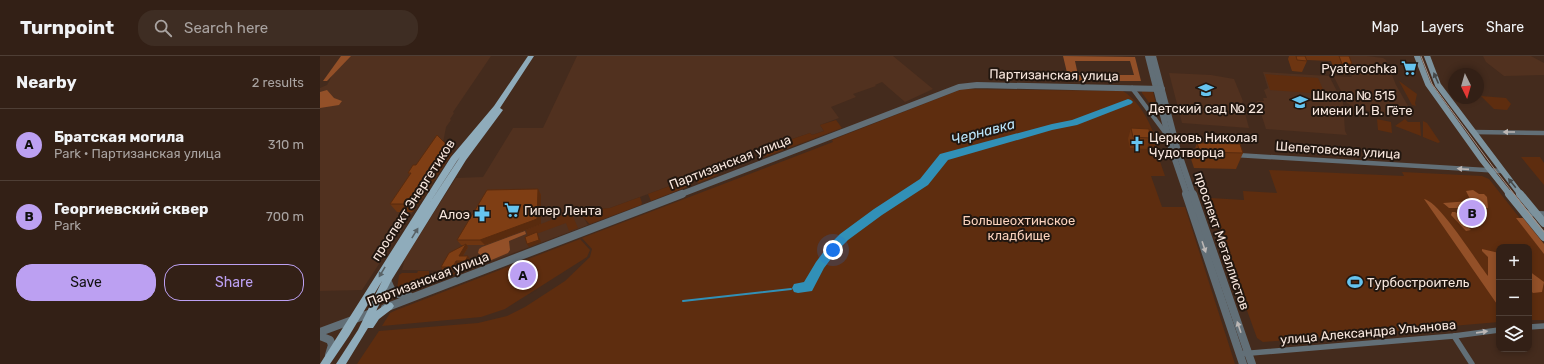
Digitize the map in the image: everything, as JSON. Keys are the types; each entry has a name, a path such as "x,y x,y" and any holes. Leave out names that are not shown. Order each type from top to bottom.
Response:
{"main road":[{"name":"проспект Энергетиков","path":"326,362 454,159 496,108 530,56"},
{"name":"проспект Энергетиков","path":"341,364 371,314 387,279 459,164 495,119 536,56"},
{"path":"1417,56 1428,84 1491,171 1544,237"},
{"path":"1427,56 1438,85 1502,172 1540,214 1544,223"},
{"path":"347,355 355,348 373,320 389,306"}],"street":[{"name":"проспект Металлистов","path":"1148,56 1159,89 1175,151 1243,364"},
{"name":"проспект Металлистов","path":"1153,56 1167,135 1175,151 1252,364"},
{"name":"Партизанская улица","path":"320,332 371,314 959,87 983,85 1159,89"},
{"path":"1132,88 1167,135"},
{"path":"1473,132 1544,133"},
{"path":"1175,151 1203,153"},
{"name":"Шепетовская улица","path":"1232,155 1502,172"},
{"path":"1525,213 1540,214"},
{"path":"387,279 391,291 398,296 415,296"},
{"path":"1532,327 1544,326"},
{"name":"улица Александра Ульянова","path":"1239,354 1454,336 1496,330"},
{"path":"320,336 330,340 332,345 326,362"},
{"path":"1454,336 1472,364"}],"shaded area":[{"path":"341,56 351,56 327,81 323,81"},
{"path":"350,56 491,56 453,112 454,113 450,119 451,120 446,127 443,143 397,212 413,212 362,290 320,291 320,88 327,85 333,74"},
{"path":"577,56 893,56 933,89 905,102 882,82 875,85 876,86 853,94 856,97 831,107 839,118 820,125 824,131 812,135 810,133 760,150 759,148 689,179 610,208 577,211 583,216 588,225 465,271 402,270 405,258 456,178 483,177 513,128 543,128"},
{"path":"1063,56 1135,57 1141,81 1069,81","holes":["1075,61 1130,61 1134,75 1078,75"]},
{"path":"1343,56 1367,56 1383,58 1386,60 1396,85 1412,113 1406,115 1382,114 1354,107 1347,103 1334,77 1352,76"},
{"path":"1483,56 1531,56 1544,63 1544,75 1504,76 1486,62"},
{"name":"Школа № 515 имени И. В. Гёте","path":"1263,72 1329,76 1343,103 1345,131 1347,135 1266,129 1257,101 1264,101 1263,98 1267,98 1264,90 1268,88"},
{"name":"Детский сад № 22","path":"1169,73 1211,75 1234,79 1243,101 1249,128 1182,123"},
{"path":"327,90 334,98 342,101 339,105 320,108 320,92"},
{"path":"1473,190 1479,194 1484,194 1487,197 1488,208 1449,208 1443,203 1471,201 1466,191"},
{"path":"1424,199 1439,210 1458,233 1488,276 1488,257 1482,249 1496,252 1496,303"},
{"path":"1452,212 1455,212 1465,218 1463,222 1471,230 1466,231 1451,215"},
{"path":"1516,218 1523,218 1544,244 1544,254"},
{"path":"525,231 526,234 509,241 510,250 508,253 489,261 478,253 479,249 482,247"},
{"path":"1532,273 1544,282 1542,292 1533,293"}],"green space":[{"path":"1265,74 1318,78 1325,94 1270,90"},
{"path":"1399,81 1417,94 1415,103 1416,106 1412,105"},
{"name":"Большеохтинское кладбище","path":"962,89 1123,91 1130,96 1147,118 1158,144 1160,153 1157,153 1165,176 1151,176 1162,207 1185,207 1235,364 357,364 379,331 478,323 507,316 525,307 565,281 590,257 592,249 582,238 833,142 832,140"},
{"path":"1142,91 1153,92 1158,113 1142,93"},
{"path":"1484,96 1506,98 1511,104 1507,110 1494,109 1484,99"},
{"path":"1377,119 1391,122 1392,133 1378,130"},
{"path":"1405,119 1408,122 1420,122 1421,136 1395,126"},
{"path":"836,120 842,128 765,157 760,150 810,133 812,135 824,131 820,125"},
{"path":"1423,121 1427,123 1440,142 1438,143 1423,137"},
{"path":"1521,157 1540,157 1544,163 1544,185"},
{"path":"713,169 718,175 698,183 694,177"},
{"name":"Турбостроитель","path":"1269,170 1404,176 1402,172 1482,176 1489,179 1544,249 1544,320 1532,320 1532,244 1496,244 1496,322 1263,342 1257,338 1223,244 1225,240 1210,198 1244,200 1243,191 1277,193"},
{"path":"689,179 692,185 651,201 648,194"},
{"path":"640,197 642,203 641,205 590,224 577,211 610,208"},
{"path":"571,212 578,228 569,231 566,223 528,237 526,230"},
{"path":"580,239 590,250 587,257 505,309 481,317 382,326 390,313 394,311"},
{"path":"418,271 429,271 429,275 458,273 414,290 403,291 397,289 399,275 402,273 417,273"}],"building":[{"path":"1296,56 1305,56 1307,61 1297,60"},
{"path":"1339,56 1349,56 1352,64 1342,64"},
{"path":"1131,128 1149,129 1150,138 1133,137"},
{"path":"437,135 446,144 406,204 390,204 411,173 408,173 413,165 416,165"},
{"path":"1197,143 1240,144 1243,153 1200,152"},
{"name":"Гипер Лента","path":"538,189 537,219 480,240 457,240 487,190"},
{"path":"537,232 539,240 527,244 525,237"},
{"path":"466,244 459,256 468,256 465,261 456,261 453,267 441,267 449,253"}],"waterway":[{"name":"Чернавка","path":"798,288 808,287 820,265 832,249 844,237 878,212 924,182 944,157 1052,127 1074,123 1128,102"},
{"path":"683,301 791,289"}],"tram line":[{"path":"1421,56 1432,84 1496,171 1544,232"}],"place":[{"name":"Pyaterochka","path":"1409,68"},
{"name":"Детский сад № 22","path":"1206,90"},
{"name":"Школа № 515 имени И. В. Гёте","path":"1300,102"},
{"name":"Церковь Николая Чудотворца","path":"1137,144"},
{"name":"Гипер Лента","path":"512,210"},
{"name":"Георгиевский сквер","path":"1472,213"},
{"name":"Алоэ","path":"482,214"},
{"name":"Братская могила","path":"523,275"},
{"name":"Турбостроитель","path":"1355,282"}]}
